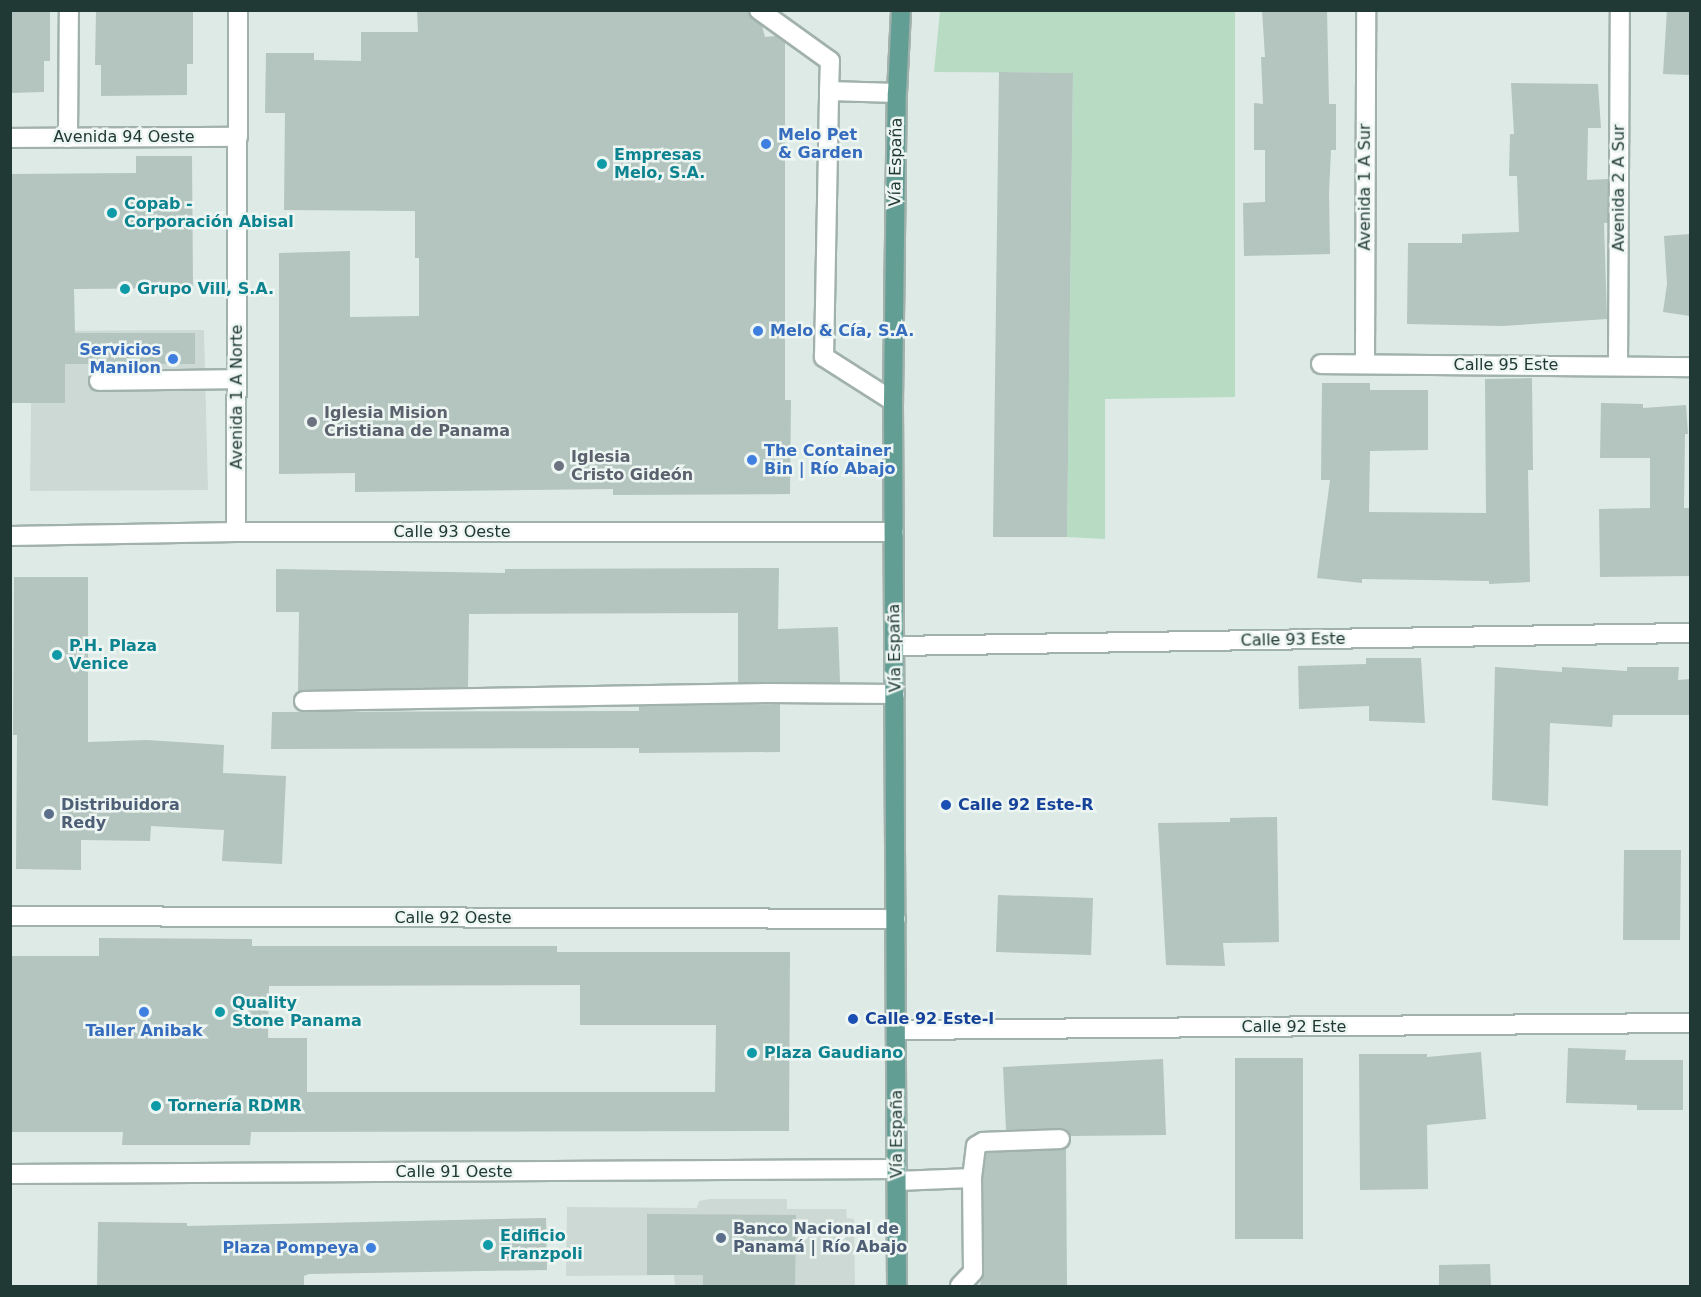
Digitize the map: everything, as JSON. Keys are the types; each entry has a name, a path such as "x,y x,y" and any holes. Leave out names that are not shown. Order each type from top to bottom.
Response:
{"main road":[{"name":"Vía España","path":"897,1287 898,1030 893,401 897,93 901,10"}],"street":[{"path":"68,138 69,10"},
{"name":"Avenida 1 A Norte","path":"236,532 238,10"},
{"path":"759,10 830,61 824,357 893,401"},
{"name":"Avenida 1 A Sur","path":"1365,364 1366,10"},
{"name":"Avenida 2 A Sur","path":"1618,366 1620,10"},
{"path":"830,91 897,93"},
{"name":"Avenida 94 Oeste","path":"10,138 238,137"},
{"name":"Calle 95 Este","path":"1321,364 1690,367"},
{"path":"99,381 237,379"},
{"name":"Calle 93 Oeste","path":"10,536 236,532 894,532"},
{"name":"Calle 93 Este","path":"895,646 1690,633"},
{"path":"304,701 767,693 896,694"},
{"name":"Calle 92 Oeste","path":"10,916 896,919"},
{"name":"Calle 92 Este","path":"898,1030 1690,1023"},
{"path":"960,1287 974,1272 972,1178 976,1146 983,1142 1060,1139"},
{"name":"Calle 91 Oeste","path":"10,1174 897,1175 972,1178"}],"shaded area":[{"path":"204,330 208,490 30,491 32,331"},
{"path":"787,1199 787,1209 846,1209 847,1218 854,1219 855,1286 675,1286 674,1275 566,1276 567,1207 697,1208 699,1201"}],"green space":[{"path":"940,11 1235,11 1235,397 1105,399 1105,539 1067,537 1073,73 934,72"}],"building":[{"path":"10,10 50,10 50,61 44,61 44,92 10,93"},
{"path":"96,10 193,10 193,64 187,64 187,95 101,96 101,65 95,65"},
{"path":"417,10 746,10 762,26 765,37 776,36 785,42 785,400 791,400 790,494 613,495 613,489 355,492 355,473 279,474 279,253 350,251 350,317 419,316 419,258 415,258 415,211 284,210 285,113 265,113 266,53 314,53 314,60 361,61 361,32 418,32"},
{"path":"1262,10 1327,10 1329,104 1336,104 1336,150 1331,150 1329,193 1330,254 1244,256 1243,203 1265,202 1265,150 1254,150 1254,103 1263,104 1261,57 1265,57"},
{"path":"1667,10 1690,10 1690,75 1663,74"},
{"path":"999,72 1073,73 1067,537 993,537"},
{"path":"1511,83 1598,84 1601,128 1588,128 1587,180 1608,179 1608,223 1604,223 1607,319 1503,326 1407,324 1408,243 1462,243 1462,234 1519,232 1517,176 1509,176 1510,134 1514,134"},
{"path":"136,156 192,156 193,288 74,289 75,333 195,333 195,364 65,364 65,403 10,403 10,174 136,173"},
{"path":"1690,234 1690,316 1663,312 1667,284 1664,236"},
{"path":"1532,378 1533,470 1528,470 1530,582 1489,584 1489,581 1362,579 1362,583 1317,578 1330,480 1321,480 1322,383 1370,383 1370,390 1428,390 1428,450 1370,451 1369,512 1486,513 1485,379"},
{"path":"1601,403 1643,404 1643,408 1686,405 1688,434 1685,434 1684,508 1690,508 1690,576 1600,577 1599,509 1650,508 1650,458 1600,458"},
{"path":"779,568 778,629 838,627 840,682 738,682 738,613 469,614 468,687 298,691 299,612 276,612 276,569 505,573 505,569"},
{"path":"14,577 88,577 88,742 147,740 224,745 223,773 286,776 282,864 222,861 224,830 151,826 150,841 81,840 81,870 16,869 17,735 13,735"},
{"path":"1366,658 1421,658 1425,723 1369,721 1369,706 1299,709 1298,666 1366,664"},
{"path":"1495,667 1562,672 1562,667 1627,671 1627,667 1679,667 1678,680 1690,679 1690,715 1613,715 1612,727 1550,723 1548,806 1492,800"},
{"path":"780,704 780,752 639,753 639,748 271,749 272,712 639,711 639,706"},
{"path":"1277,817 1279,942 1223,943 1225,966 1166,965 1158,823 1230,822 1230,818"},
{"path":"1624,850 1681,850 1680,940 1623,940"},
{"path":"998,895 1093,898 1091,955 996,952"},
{"path":"99,938 252,939 252,946 557,946 557,952 790,952 789,1131 251,1132 250,1145 122,1145 123,1132 10,1132 10,956 99,956","holes":["580,985 580,1025 716,1025 715,1092 307,1092 307,1038 268,1038 269,986"]},
{"path":"1568,1048 1626,1050 1625,1060 1683,1060 1683,1110 1637,1110 1637,1105 1566,1103"},
{"path":"1481,1052 1486,1119 1427,1125 1428,1189 1360,1190 1359,1054 1427,1054 1427,1057"},
{"path":"1235,1058 1303,1058 1303,1239 1235,1239"},
{"path":"1163,1059 1166,1135 1071,1136 1066,1129 1060,1128 1006,1130 1003,1067"},
{"path":"1066,1148 1067,1287 979,1287 984,1272 983,1179 986,1153"},
{"name":"Banco Nacional de Panamá | Río Abajo","path":"647,1214 796,1215 795,1287 703,1287 703,1275 647,1275"},
{"path":"546,1218 547,1270 309,1274 304,1276 304,1287 97,1287 98,1222 187,1223 187,1226"},
{"path":"1490,1264 1491,1287 1439,1287 1439,1265"}],"place":[{"name":"Melo Pet & Garden","path":"766,144"},
{"name":"Empresas Melo, S.A.","path":"602,164"},
{"name":"Copab - Corporación Abisal","path":"112,213"},
{"name":"Grupo Vill, S.A.","path":"125,289"},
{"name":"Melo & Cía, S.A.","path":"758,331"},
{"name":"Servicios Manilon","path":"173,359"},
{"name":"Iglesia Mision Cristiana de Panama","path":"312,422"},
{"name":"The Container Bin | Río Abajo","path":"752,460"},
{"name":"Iglesia Cristo Gideón","path":"559,466"},
{"name":"P.H. Plaza Venice","path":"57,655"},
{"name":"Calle 92 Este-R","path":"946,805"},
{"name":"Distribuidora Redy","path":"49,814"},
{"name":"Taller Anibak","path":"144,1012"},
{"name":"Quality Stone Panama","path":"220,1012"},
{"name":"Calle 92 Este-I","path":"853,1019"},
{"name":"Plaza Gaudiano","path":"752,1053"},
{"name":"Tornería RDMR","path":"156,1106"},
{"name":"Banco Nacional de Panamá | Río Abajo","path":"721,1238"},
{"name":"Edificio Franzpoli","path":"488,1245"},
{"name":"Plaza Pompeya","path":"371,1248"}]}
